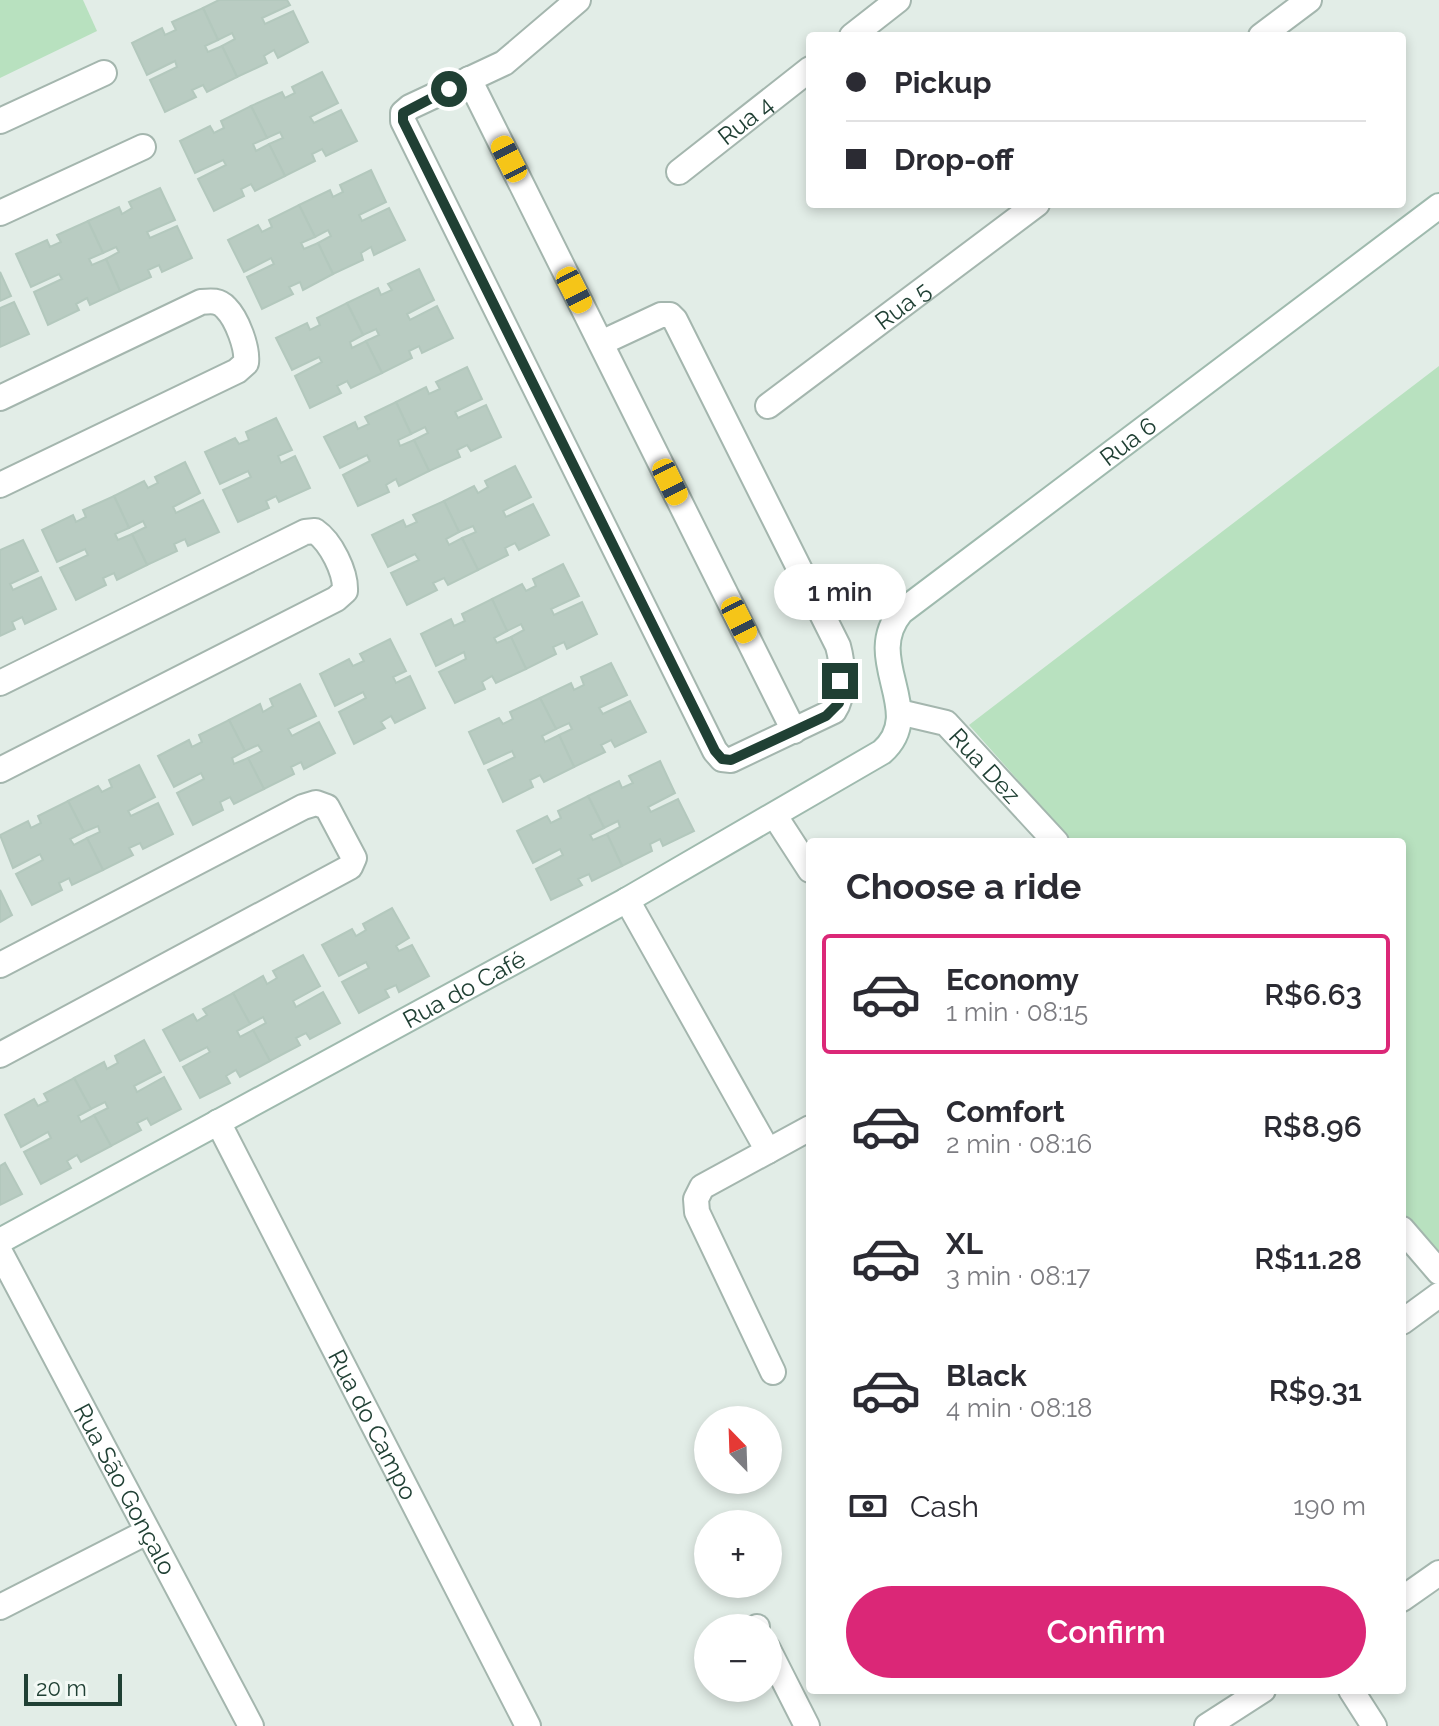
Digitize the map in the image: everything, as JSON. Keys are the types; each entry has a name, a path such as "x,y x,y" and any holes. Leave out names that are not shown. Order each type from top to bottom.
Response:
{"street":[{"path":"578,0 515,55 410,107 403,113 403,121 715,751 722,759 731,760 826,716 839,703 841,659 838,646 675,320 661,315 601,343"},
{"path":"857,32 898,0"},
{"path":"1266,32 1309,0"},
{"name":"Rua 4","path":"679,172 806,72"},
{"path":"0,121 104,73"},
{"path":"469,79 794,731"},
{"path":"0,213 143,147"},
{"name":"Rua 6","path":"899,712 885,644 891,623 901,612 1439,206"},
{"name":"Rua 5","path":"768,406 1032,208"},
{"path":"0,398 201,302 216,301 227,308 247,352 246,363 237,371 0,485"},
{"path":"0,683 305,532 315,531 322,536 346,578 345,591 336,599 0,770"},
{"name":"Rua do Café","path":"0,1241 627,900 775,816 882,752 896,734 899,712"},
{"name":"Rua Dez","path":"899,712 946,723 1052,838"},
{"path":"0,965 316,803 327,807 354,858 350,867 0,1055"},
{"path":"775,816 806,864"},
{"path":"627,900 768,1151"},
{"name":"Rua do Campo","path":"218,1122 528,1726"},
{"path":"773,1372 697,1212 696,1199 702,1187 806,1130"},
{"path":"1406,1234 1439,1272"},
{"name":"Rua São Gonçalo","path":"0,1252 251,1726"},
{"path":"1406,1319 1439,1295"},
{"path":"0,1607 147,1532"},
{"path":"1406,1596 1439,1573"},
{"path":"782,1677 807,1726"},
{"path":"1207,1726 1257,1694"},
{"path":"1354,1694 1374,1726"}],"green space":[{"path":"0,0 83,0 97,31 0,78"},
{"path":"1439,366 1439,1257 1406,1220 1406,838 1069,838 969,725"}],"building":[{"path":"219,0 287,0 290,5 262,18 265,24 293,11 308,42 278,58 274,50 264,56 267,63 237,77 222,46 235,39 232,33 218,40 203,8"},
{"path":"203,8 218,40 205,46 208,52 222,46 237,77 207,92 203,85 192,90 196,97 165,112 150,80 177,67 175,61 147,75 132,43 162,28 165,35 176,30 172,22"},
{"path":"322,72 338,103 310,117 314,123 341,110 357,141 326,156 322,149 312,154 315,161 285,176 269,144 283,138 280,132 267,138 251,106 282,92 285,98 295,93 292,87"},
{"path":"251,106 267,138 253,144 256,151 269,144 285,176 255,191 251,184 241,189 244,196 214,211 198,179 226,165 223,160 195,173 180,141 210,126 214,133 224,128 221,121"},
{"path":"371,170 386,202 359,215 362,221 389,208 405,240 374,255 371,247 361,253 363,260 333,274 318,243 331,236 328,230 315,237 299,205 330,190 333,197 343,192 340,185"},
{"path":"160,188 175,220 147,232 150,238 177,226 192,258 162,272 159,265 148,270 151,277 120,291 106,259 119,252 116,247 103,253 88,221 119,207 122,214 132,208 129,202"},
{"path":"299,205 315,237 301,243 304,249 318,243 333,274 303,290 300,282 289,287 293,294 262,309 247,277 274,264 271,258 244,272 228,240 258,225 262,232 272,227 269,220"},
{"path":"88,221 103,253 89,259 92,265 106,259 120,291 90,305 87,298 76,304 79,310 48,325 34,292 62,279 59,274 31,287 16,254 47,240 50,247 61,242 57,235"},
{"path":"419,269 434,300 407,314 410,320 437,306 453,338 422,353 419,346 409,351 412,358 382,373 366,341 379,335 376,329 363,335 347,303 378,288 381,295 392,290 388,284"},
{"path":"0,272 11,296 0,301"},
{"path":"14,302 29,334 0,347 0,308"},
{"path":"347,303 363,335 350,342 352,348 366,341 382,373 351,388 347,381 337,386 341,393 310,408 295,376 322,362 319,357 292,370 276,338 307,323 310,330 320,325 317,318"},
{"path":"467,367 482,399 455,412 458,418 486,405 501,437 471,451 467,445 457,450 460,457 429,471 414,440 428,433 425,427 411,434 396,402 426,387 429,394 440,389 436,382"},
{"path":"396,402 411,434 398,440 400,446 414,440 429,471 399,486 396,479 386,485 389,492 358,506 343,475 370,461 367,455 340,468 324,437 355,422 358,429 369,424 365,417"},
{"path":"276,418 292,450 278,456 281,463 295,456 310,488 279,502 276,496 266,501 269,508 238,522 223,490 251,477 248,471 220,484 205,452 235,438 239,444 249,440 246,432"},
{"path":"185,462 200,493 173,507 176,513 203,500 219,532 188,546 185,539 174,544 177,551 147,565 132,534 146,527 143,521 129,528 114,496 144,481 148,488 158,483 155,477"},
{"path":"515,466 531,497 503,511 506,517 533,504 549,535 519,550 515,543 505,548 508,555 478,570 462,538 476,532 473,526 459,532 444,501 474,486 478,493 488,487 485,481"},
{"path":"114,496 129,528 115,534 118,540 132,534 147,565 117,580 114,573 103,578 106,585 76,600 60,568 88,555 85,549 57,562 42,530 73,515 76,522 86,517 83,510"},
{"path":"444,501 459,532 446,539 449,545 462,538 478,570 448,585 444,578 433,583 437,590 407,605 391,573 419,560 415,554 388,567 372,535 403,520 406,527 417,522 413,515"},
{"path":"23,540 38,571 10,584 13,590 41,577 56,609 25,624 22,617 12,622 15,629 0,636 0,550"},
{"path":"563,564 579,596 551,609 554,615 582,602 597,634 567,649 564,642 553,647 556,654 526,669 511,637 524,630 521,624 507,631 492,599 522,584 526,591 536,586 533,579"},
{"path":"492,599 507,631 494,638 497,643 511,637 526,669 496,683 492,676 482,682 485,689 455,703 439,672 466,659 464,652 436,666 421,634 451,619 454,626 465,621 462,614"},
{"path":"390,639 406,671 393,677 396,683 410,676 425,708 395,723 391,716 381,722 385,728 354,744 339,712 366,698 363,692 335,706 320,674 349,659 353,666 364,661 360,654"},
{"path":"611,663 627,695 599,708 603,714 630,701 646,732 615,747 611,740 601,745 605,752 574,767 559,735 572,729 569,723 556,729 540,698 571,683 574,690 584,685 581,677"},
{"path":"300,684 316,716 288,729 292,736 319,722 335,753 304,769 301,762 291,767 294,774 264,789 248,758 262,751 258,745 245,751 229,720 260,704 263,712 273,706 270,699"},
{"path":"540,698 556,729 542,736 545,742 559,735 574,767 544,782 540,775 530,780 533,787 503,802 488,770 515,757 512,751 484,764 469,732 499,718 503,724 513,719 510,712"},
{"path":"229,720 245,751 232,758 234,764 248,758 264,789 234,804 230,797 220,802 223,810 193,825 177,793 204,779 201,773 174,787 158,756 189,740 192,747 202,742 199,735"},
{"path":"660,761 675,793 648,807 651,812 678,799 694,831 663,846 660,839 650,844 652,851 622,866 607,834 620,827 618,821 604,828 588,796 619,781 622,788 633,783 629,776"},
{"path":"139,765 155,797 128,811 131,816 158,803 173,834 143,849 140,843 129,848 133,855 103,870 87,838 100,832 98,826 84,832 68,801 98,786 102,792 112,787 109,780"},
{"path":"588,796 604,828 590,835 593,840 607,834 622,866 592,881 589,874 578,879 582,885 551,900 536,869 563,855 560,849 533,863 517,831 547,816 551,823 561,818 558,811"},
{"path":"68,801 84,832 70,839 74,845 87,838 103,870 72,885 69,878 59,883 62,890 32,905 16,874 43,860 40,854 13,868 0,835 28,821 31,828 41,823 38,816"},
{"path":"0,890 12,915 0,922"},
{"path":"392,908 409,938 396,946 399,951 412,945 429,976 399,992 396,985 385,990 389,997 359,1013 342,982 369,968 366,962 339,976 322,945 352,929 356,936 366,930 363,924"},
{"path":"303,955 320,986 293,1001 296,1007 323,992 340,1023 310,1039 306,1033 296,1038 300,1045 270,1061 253,1030 266,1023 263,1017 250,1024 233,993 263,976 267,984 277,978 273,971"},
{"path":"233,993 250,1024 237,1031 240,1037 253,1030 270,1061 240,1077 236,1070 226,1076 230,1083 200,1098 183,1067 210,1052 207,1047 180,1061 163,1030 193,1014 197,1021 207,1015 203,1009"},
{"path":"144,1040 161,1072 134,1086 137,1092 164,1077 181,1109 151,1125 147,1118 137,1123 141,1130 111,1146 94,1115 108,1108 105,1102 91,1109 74,1078 104,1062 107,1069 118,1063 115,1056"},
{"path":"74,1078 91,1109 78,1116 81,1122 94,1115 111,1146 81,1162 77,1155 67,1161 71,1168 41,1184 24,1152 51,1138 48,1132 21,1147 5,1115 34,1099 38,1106 48,1101 44,1094"},
{"path":"5,1163 22,1194 0,1205 0,1166"}],"route":[{"path":"449,89 410,107 403,113 403,121 715,751 722,759 731,760 826,716 839,703 840,681"}]}
